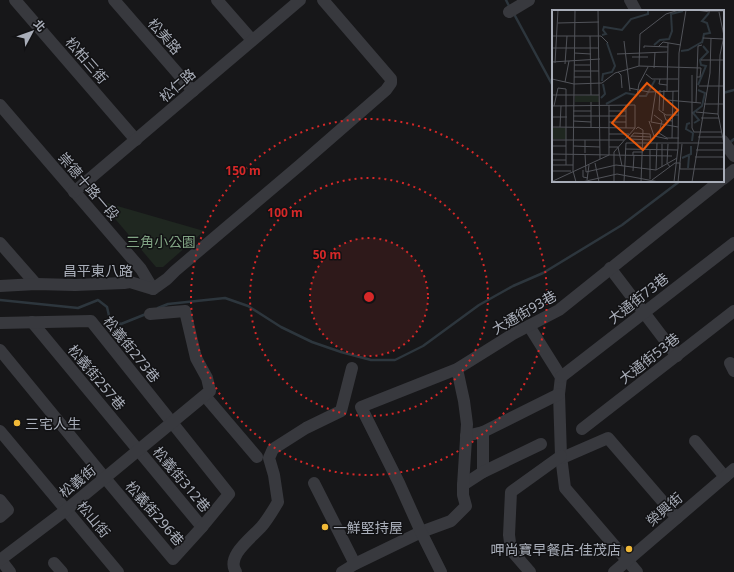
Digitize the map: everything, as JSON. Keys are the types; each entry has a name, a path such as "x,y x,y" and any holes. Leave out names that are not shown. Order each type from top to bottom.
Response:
{"street":[{"name":"松柏三街","path":"16,0 136,140"},
{"name":"松美路","path":"114,0 193,91"},
{"path":"217,0 252,40"},
{"name":"松仁路","path":"74,192 300,0"},
{"path":"153,289 167,279 174,271 300,165 386,90 391,82 391,79 323,0"},
{"path":"509,12 529,0"},
{"path":"630,0 635,10"},
{"name":"崇德十路一段","path":"0,105 141,269 153,289"},
{"path":"724,142 734,156"},
{"path":"724,178 734,170"},
{"name":"大通街93巷","path":"421,532 399,483 361,407 457,369 513,334 559,310 719,182"},
{"path":"0,243 36,284"},
{"name":"大通街73巷","path":"561,377 734,243"},
{"path":"610,268 677,356"},
{"name":"昌平東八路","path":"0,286 36,284 75,285 130,282 153,289"},
{"path":"150,314 185,311 196,358 207,378 210,391 204,396 257,457"},
{"name":"大通街53巷","path":"582,429 734,311"},
{"name":"松義街273巷","path":"32,322 91,321 172,423"},
{"path":"0,323 32,322"},
{"name":"松義街257巷","path":"32,322 138,450"},
{"path":"529,326 561,377 559,394 565,488 638,572"},
{"path":"0,350 105,478"},
{"path":"236,572 234,569 234,557 262,526 278,502 274,475 269,458 273,449 306,428 340,411 352,368"},
{"path":"342,572 355,564 421,532 451,521 466,506 463,494 463,485 467,424 457,369"},
{"path":"466,436 483,432 559,394"},
{"name":"松義街","path":"0,560 66,510 204,396"},
{"name":"松義街296巷","path":"105,478 173,559 229,494 172,423"},
{"name":"松山街","path":"0,431 118,572"},
{"path":"483,432 483,472"},
{"path":"530,572 511,550 509,535 511,492 562,457 608,438 677,518"},
{"path":"695,441 729,473"},
{"path":"463,485 483,472 541,444"},
{"name":"松義街312巷","path":"138,450 202,527"},
{"name":"榮興街","path":"614,572 729,473"},
{"path":"314,483 355,564"},
{"path":"0,500 8,510 0,517"},
{"path":"421,532 441,572"},
{"path":"0,560 10,572"}],"green space":[{"name":"三角小公園","path":"100,201 204,231 163,267 156,267"}],"waterway":[{"path":"506,0 510,8"},
{"path":"514,14 552,84"},
{"path":"724,93 734,90"},
{"path":"728,144 734,139"},
{"path":"158,308 168,304 225,298 248,306 281,327 312,342 371,360 395,360 423,346 479,305 513,286 543,273 622,225 679,182"},
{"path":"0,300 78,308 98,300 107,307 110,320 121,324 146,314"}],"place":[{"name":"三宅人生","path":"17,423"},
{"name":"一鮮堅持屋","path":"325,527"},
{"name":"呷尚寶早餐店-佳茂店","path":"629,549"}]}
